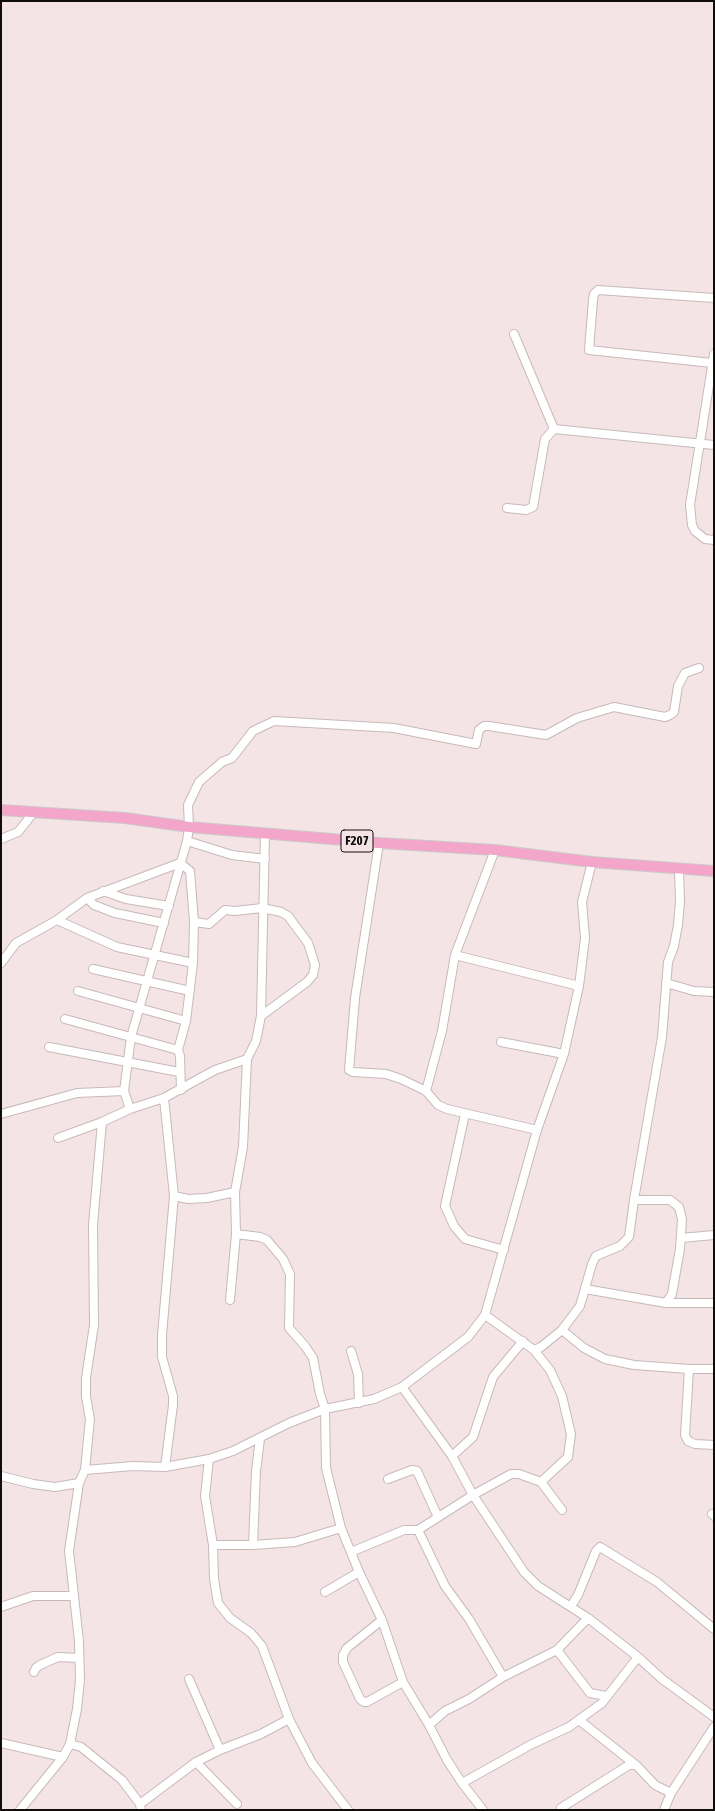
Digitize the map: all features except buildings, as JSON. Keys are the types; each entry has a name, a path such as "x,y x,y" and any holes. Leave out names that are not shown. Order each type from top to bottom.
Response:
{"main road":[{"name":"F207","path":"1,810 125,818 189,827 379,843 495,850 592,862 714,871"}],"street":[{"path":"712,363 589,350 593,300 594,294 598,290 714,298"},
{"path":"514,334 554,428"},
{"path":"714,354 690,505 692,525 699,536 705,539 714,540"},
{"path":"554,428 714,445"},
{"path":"507,508 526,510 533,507 545,439 554,428"},
{"path":"130,1109 124,1091 131,1037 187,841 189,827 188,805 199,782 222,762 232,758 253,731 274,721 394,728 476,744 479,730 484,726 546,735 577,718 614,706 665,717 674,712 678,686 685,673 699,668"},
{"path":"1,839 18,832 34,812"},
{"path":"230,1300 236,1234 235,1192 243,1147 247,1059 256,1041 261,1016 262,908 265,833"},
{"path":"187,841 232,855 265,859"},
{"path":"379,843 355,998 349,1070 353,1072 386,1074 426,1091 438,1105 465,1114 538,1130"},
{"path":"426,1091 442,1031 456,955 495,850"},
{"path":"85,1470 133,1466 165,1468 210,1459 233,1451 290,1423 325,1409 374,1399 402,1387 468,1337 486,1315 538,1130 564,1054 579,986 585,938 582,902 592,862"},
{"path":"1,963 16,943 57,920 87,898 180,863"},
{"path":"180,863 190,871 194,922 193,963 190,991 186,1021 178,1050 180,1056 179,1072 182,1090"},
{"path":"534,1350 541,1347 562,1330 580,1306 596,1256 620,1246 629,1236 662,1037 668,962 674,946 678,925 680,901 679,869"},
{"path":"103,891 126,899 169,906"},
{"path":"87,898 94,904 115,913 164,923"},
{"path":"194,922 209,924 225,910 235,912 262,908 282,912 288,916 308,943 315,965 313,975 307,982 261,1016"},
{"path":"57,920 117,947 193,963"},
{"path":"456,955 579,986"},
{"path":"93,969 190,991"},
{"path":"666,983 694,991 714,992"},
{"path":"78,991 186,1021"},
{"path":"66,1019 178,1050"},
{"path":"501,1042 564,1054"},
{"path":"49,1048 179,1072"},
{"path":"58,1138 102,1122 130,1109 164,1098 182,1090 215,1070 247,1059"},
{"path":"1,1114 77,1093 124,1091"},
{"path":"164,1098 174,1196 162,1335 162,1357 173,1396 165,1468"},
{"path":"465,1114 445,1206 454,1226 465,1239 504,1250"},
{"path":"20,1810 63,1757 70,1744 80,1680 79,1641 69,1551 79,1483 85,1470 90,1419 86,1397 86,1378 94,1326 93,1225 102,1122"},
{"path":"174,1196 188,1199 207,1198 235,1192"},
{"path":"634,1200 670,1200 676,1203 679,1207 682,1219 681,1238 672,1294 666,1303"},
{"path":"236,1234 260,1237 267,1240 283,1259 290,1274 289,1328 305,1346 313,1358 320,1394 325,1409 326,1468 341,1528 359,1572 382,1620 402,1682 429,1725 462,1783 483,1810"},
{"path":"681,1238 714,1236"},
{"path":"585,1289 666,1303 714,1303"},
{"path":"486,1315 534,1350 550,1370 567,1412 571,1434 568,1457 541,1482"},
{"path":"562,1330 584,1348 605,1359 634,1365 689,1369 714,1369"},
{"path":"452,1456 473,1437 493,1377 523,1341"},
{"path":"351,1351 358,1374 359,1403"},
{"path":"689,1369 685,1434 688,1441 694,1444 714,1445"},
{"path":"402,1387 452,1456 473,1495 524,1572 538,1586 588,1618 638,1657 662,1679 714,1717"},
{"path":"253,1545 256,1471 260,1439"},
{"path":"210,1459 205,1496 213,1545 214,1579 218,1603 230,1618 251,1632 262,1646 289,1719 312,1763 348,1810"},
{"path":"388,1479 412,1470 417,1471 438,1517"},
{"path":"351,1552 404,1530 418,1530 473,1495 511,1474 519,1474 541,1482 562,1510"},
{"path":"1,1476 32,1484 55,1487 79,1483"},
{"path":"213,1545 253,1545 295,1542 341,1528"},
{"path":"418,1530 444,1586 469,1619 503,1677"},
{"path":"571,1606 578,1595 596,1551 600,1547 657,1582 714,1628"},
{"path":"325,1592 359,1572"},
{"path":"1,1607 33,1596 73,1596"},
{"path":"429,1725 445,1710 469,1699 503,1677 558,1650 588,1618"},
{"path":"382,1620 347,1648 343,1655 343,1662 360,1699 364,1702 367,1702 402,1682"},
{"path":"558,1650 590,1693 606,1696"},
{"path":"34,1672 36,1668 58,1657 79,1658"},
{"path":"462,1783 532,1744 569,1727 579,1720 602,1703 638,1657"},
{"path":"189,1679 220,1750"},
{"path":"70,1744 81,1747 122,1780 140,1807 196,1762 220,1750 261,1734 289,1719"},
{"path":"579,1720 633,1764 638,1766 655,1785 670,1793"},
{"path":"664,1810 670,1793 714,1727"},
{"path":"1,1743 63,1757"},
{"path":"196,1762 237,1804"},
{"path":"561,1808 616,1772 628,1765 633,1764"}]}
